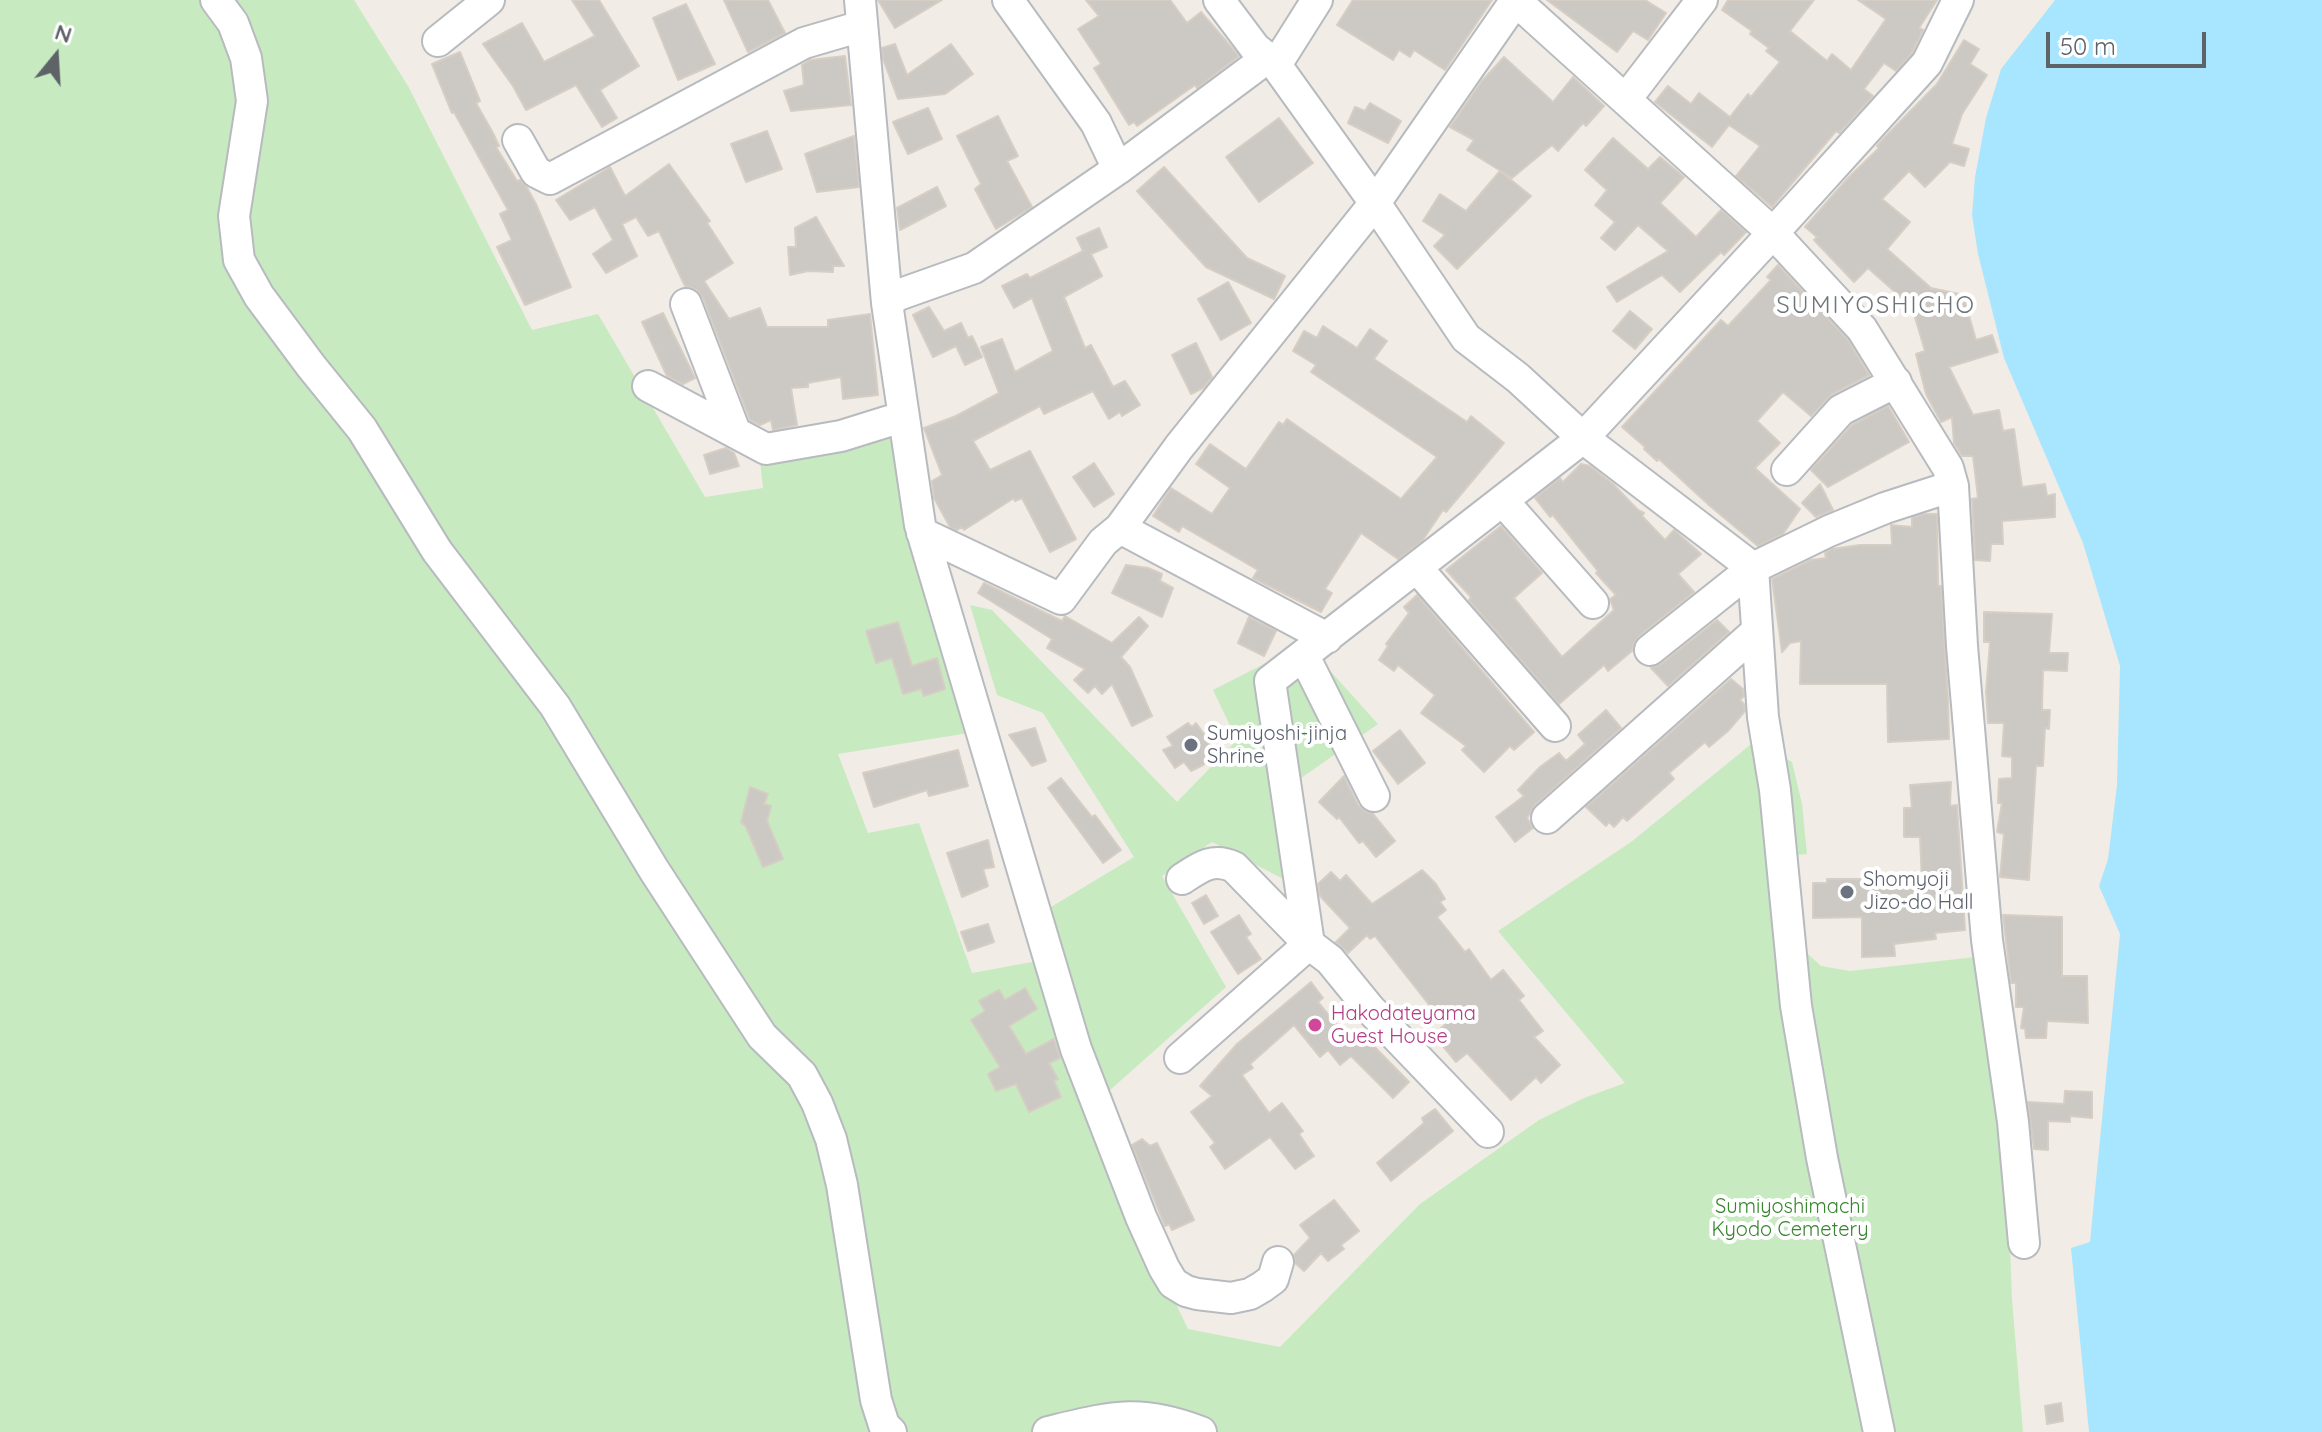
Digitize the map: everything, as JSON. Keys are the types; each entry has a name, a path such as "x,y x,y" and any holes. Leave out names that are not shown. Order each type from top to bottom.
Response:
{"street":[{"path":"216,0 233,23 246,58 252,101 234,216 239,260 259,296 362,429 437,551 555,706 654,870 762,1036 802,1075 831,1139 842,1185 876,1400 884,1425 891,1432"},
{"path":"438,41 489,0"},
{"path":"1008,0 1096,123 1118,169"},
{"path":"1219,0 1255,48 1271,62 1375,203 1466,338 1518,378 1583,438 1753,568 1763,717 1775,790 1796,1006 1822,1158 1879,1432"},
{"path":"887,303 898,295 974,268 1271,62 1317,0"},
{"path":"922,533 1061,599 1103,542 1120,528 1179,447 1375,203 1516,0 1773,233 1862,329 1948,468 1953,486 1962,646 1987,940 2013,1122 2024,1243"},
{"path":"1626,99 1702,0"},
{"path":"1309,944 1270,681 1583,438 1927,63 1958,0"},
{"path":"518,140 536,172 550,179 861,13 887,303 922,533 1076,1049 1164,1268 1173,1283 1186,1291 1231,1298 1250,1294 1273,1279 1278,1262"},
{"path":"686,304 734,429"},
{"path":"1787,470 1841,410 1896,382"},
{"path":"648,386 734,429 766,449 841,436 902,417"},
{"path":"1650,650 1753,568 1843,525 1953,486"},
{"path":"1503,501 1593,603"},
{"path":"1120,528 1316,647 1374,796"},
{"path":"1417,568 1555,726"},
{"path":"1547,818 1756,632"},
{"path":"1182,879 1205,864 1224,862 1234,867 1309,944 1330,960 1370,1009 1488,1132"},
{"path":"1180,1058 1309,944"},
{"path":"1048,1432 1131,1415 1150,1416 1201,1432"}],"green space":[{"name":"Sumiyoshimachi Kyodo Cemetery","path":"0,0 354,0 408,86 532,330 598,314 705,497 763,488 760,461 896,431 975,732 838,754 868,833 919,823 972,973 1043,960 1036,916 1134,857 1043,713 997,695 970,605 992,610 1177,802 1237,740 1213,690 1305,643 1378,724 1270,800 1293,884 1212,842 1162,876 1226,987 1091,1107 1133,1215 1188,1329 1280,1347 1420,1204 1539,1120 1584,1098 1625,1083 1498,931 1631,842 1755,741 1792,762 1802,804 1807,854 1777,857 1788,936 1821,966 1850,971 1984,956 2005,1120 2012,1299 2023,1432 0,1432"}],"water":[{"path":"2055,0 2322,0 2322,1432 2089,1432 2071,1248 2090,1242 2120,934 2099,886 2108,859 2117,785 2120,666 2083,543 2004,358 1978,254 1972,215 1975,177 1986,118 2001,69"}],"building":[{"path":"572,0 599,0 639,66 600,90 617,118 602,127 576,85 526,110 483,44 522,23 544,62 595,36"},
{"path":"724,0 768,0 785,33 748,52"},
{"path":"878,0 942,0 895,28"},
{"path":"1086,0 1170,0 1187,23 1201,12 1239,56 1197,88 1195,85 1137,126 1134,122 1129,125 1094,68 1101,64 1078,29 1099,16"},
{"path":"1353,0 1492,0 1445,70 1414,50 1410,57 1399,50 1393,60 1337,25"},
{"path":"1547,0 1645,0 1666,13 1648,40 1633,31 1617,52"},
{"path":"1728,0 1814,0 1790,31 1827,61 1832,54 1851,70 1886,19 1858,0 1937,0 1919,28 1923,30 1912,53 1896,71 1884,63 1864,89 1873,96 1839,133 1836,131 1772,207 1736,176 1760,146 1729,125 1712,147 1655,102 1668,86 1691,104 1699,93 1730,117 1780,62 1766,51 1769,48 1750,34 1752,31 1722,10"},
{"path":"686,4 715,64 678,80 653,18"},
{"path":"1964,40 1979,49 1970,64 1987,75 1962,114 1952,144 1969,149 1964,166 1950,162 1925,187 1909,171 1882,199 1910,222 1887,249 1931,288 1963,295 1976,340 1992,335 1998,352 1949,367 1973,415 1999,410 2003,431 2014,429 2022,487 2045,484 2047,496 2055,494 2055,517 2002,521 2003,544 1991,544 1990,561 1975,560 1972,499 1978,498 1973,456 1962,456 1954,443 1952,417 1941,422 1926,394 1916,354 1925,351 1912,307 1868,268 1854,282 1805,227 1937,84"},
{"path":"895,44 907,75 951,44 973,74 945,94 898,99 882,48"},
{"path":"460,52 480,101 476,103 499,146 496,147 536,204 571,287 525,305 497,247 512,240 500,214 508,210 452,113 432,64"},
{"path":"845,56 851,105 791,111 784,91 804,85 802,65 810,60"},
{"path":"1504,57 1553,102 1573,77 1604,106 1586,126 1583,123 1558,151 1552,145 1512,178 1467,150 1474,140 1450,127 1482,81"},
{"path":"1370,103 1401,121 1388,143 1348,123 1355,107 1365,111"},
{"path":"928,108 942,139 908,154 893,122"},
{"path":"998,116 1018,156 1007,161 1032,207 996,229 975,189 981,184 957,136"},
{"path":"1279,118 1313,163 1259,202 1226,157"},
{"path":"767,131 782,169 746,182 731,144"},
{"path":"854,136 859,187 817,192 805,154"},
{"path":"1613,138 1648,169 1660,157 1684,177 1660,203 1696,237 1721,210 1746,232 1680,292 1662,275 1617,302 1607,287 1668,251 1638,225 1615,250 1601,238 1615,222 1595,205 1607,190 1585,170"},
{"path":"669,164 710,221 707,223 733,263 704,281 729,319 760,308 767,327 828,327 828,320 870,314 878,395 843,399 841,377 808,383 808,387 791,388 797,425 773,430 771,420 760,425 750,420 703,298 697,290 685,286 659,231 648,236 636,217 622,224 637,256 606,273 593,254 613,240 595,207 570,220 556,200 610,167 625,196"},
{"path":"1164,167 1247,258 1285,276 1274,299 1206,267 1137,191"},
{"path":"1500,171 1531,196 1457,269 1434,246 1445,235 1423,221 1440,194 1466,211"},
{"path":"937,187 946,206 900,230 897,208"},
{"path":"816,217 844,266 833,266 833,272 808,271 790,275 788,247 796,247 795,228"},
{"path":"1099,228 1107,247 1091,254 1102,276 1064,297 1085,348 1091,345 1113,387 1125,381 1140,405 1122,416 1120,412 1109,419 1093,391 1044,414 1040,406 973,441 990,470 1030,451 1076,539 1050,552 1022,498 1015,501 1014,498 964,530 962,527 957,530 950,527 934,498 932,481 942,475 924,428 956,416 999,393 981,347 1002,339 1015,372 1053,351 1032,298 1014,308 1002,286 1027,274 1030,278 1083,251 1077,238"},
{"path":"1778,265 1848,340 1869,375 1832,394 1811,416 1783,392 1757,421 1780,443 1755,468 1800,509 1783,534 1758,546 1659,459 1657,461 1622,427 1721,320 1728,326 1771,280 1767,277"},
{"path":"1228,282 1251,323 1221,340 1198,299"},
{"path":"929,307 944,331 961,323 968,338 972,336 982,357 965,365 956,346 933,357 913,315"},
{"path":"1630,311 1652,329 1635,349 1613,331"},
{"path":"663,313 695,378 683,384 667,376 642,322"},
{"path":"1323,326 1357,348 1370,329 1387,341 1374,359 1467,422 1471,416 1504,443 1446,512 1443,510 1422,541 1398,559 1361,533 1325,589 1332,593 1321,612 1253,578 1258,570 1182,526 1179,532 1153,516 1171,488 1212,514 1230,488 1196,464 1210,444 1246,469 1279,422 1283,425 1287,419 1401,499 1437,457 1311,372 1316,365 1293,351 1304,331 1317,338"},
{"path":"1196,343 1212,377 1203,388 1191,394 1172,355"},
{"path":"1888,406 1909,442 1828,487 1811,470 1852,425"},
{"path":"726,448 734,453 739,466 710,474 704,455"},
{"path":"1094,463 1114,494 1094,507 1073,477"},
{"path":"1581,464 1590,466 1613,484 1644,513 1642,516 1665,540 1674,530 1701,554 1678,574 1694,592 1639,636 1632,651 1608,671 1604,665 1559,704 1446,570 1501,526 1542,573 1514,598 1562,657 1614,610 1610,599 1616,595 1553,515 1550,517 1535,498 1560,478 1563,482"},
{"path":"1820,484 1833,510 1816,517 1802,503"},
{"path":"1937,514 1938,586 1941,586 1949,739 1888,742 1887,684 1800,684 1801,641 1790,643 1782,652 1772,579 1811,560 1826,558 1825,553 1832,549 1892,545 1891,525 1912,527 1912,518"},
{"path":"1126,565 1148,568 1162,574 1160,581 1173,588 1162,617 1112,593"},
{"path":"984,583 1062,621 1065,616 1112,643 1139,617 1148,626 1121,657 1130,667 1152,716 1132,726 1112,684 1102,694 1095,686 1088,693 1074,680 1085,669 1047,648 1052,639 978,593"},
{"path":"1417,595 1534,732 1514,750 1510,746 1484,772 1462,750 1466,746 1421,713 1435,695 1398,665 1394,671 1379,660 1388,646 1386,644 1409,613 1404,607"},
{"path":"1984,612 2052,614 2049,653 2068,653 2067,671 2043,670 2042,710 2050,710 2049,729 2045,728 2043,766 2036,766 2029,880 2000,877 2004,834 1997,832 2002,803 1998,803 1999,779 2012,778 2012,757 2002,756 2004,723 1988,723 1986,692 1990,642 1984,642"},
{"path":"1249,617 1276,631 1264,656 1238,643"},
{"path":"1717,620 1729,632 1668,686 1651,668 1661,664"},
{"path":"898,622 912,666 937,658 945,689 924,696 921,689 903,694 892,658 876,663 866,631"},
{"path":"1731,679 1743,689 1744,696 1740,700 1745,711 1709,747 1705,742 1669,773 1674,779 1627,821 1623,817 1614,827 1609,822 1606,826 1586,807"},
{"path":"1606,710 1621,728 1535,805 1527,818 1533,828 1515,842 1496,817 1524,796 1518,790 1540,767 1559,753 1566,761 1585,744 1578,735"},
{"path":"1188,723 1192,727 1196,723 1215,749 1210,751 1212,757 1191,771 1184,762 1175,768 1163,750 1173,746 1167,737"},
{"path":"1035,728 1046,761 1032,766 1009,735"},
{"path":"1400,730 1425,763 1398,784 1373,751"},
{"path":"958,750 968,786 929,796 927,790 874,807 863,773"},
{"path":"1344,776 1358,805 1373,814 1395,841 1376,857 1363,841 1359,843 1339,817 1337,819 1319,802"},
{"path":"1061,778 1092,817 1095,815 1121,850 1103,863 1048,788"},
{"path":"1951,782 1950,806 1957,805 1965,930 1935,933 1936,939 1894,944 1895,956 1862,957 1862,917 1813,918 1813,883 1827,883 1827,879 1889,879 1889,886 1922,883 1920,837 1904,837 1904,808 1912,808 1910,785"},
{"path":"750,787 768,794 764,804 771,806 767,821 783,859 763,867 741,822"},
{"path":"988,840 994,867 983,869 988,886 962,897 947,853"},
{"path":"1422,870 1445,899 1440,902 1446,910 1437,917 1465,952 1469,949 1491,980 1503,970 1524,996 1519,1000 1543,1031 1534,1037 1560,1065 1541,1083 1536,1077 1511,1100 1467,1053 1456,1062 1433,1034 1445,1025 1375,936 1370,939 1367,935 1348,953 1336,942 1350,928 1320,896 1318,884 1331,872 1340,881 1346,875 1372,904"},
{"path":"1206,895 1218,916 1204,924 1192,903"},
{"path":"1239,915 1251,934 1246,937 1261,959 1238,974 1211,932"},
{"path":"2003,915 2062,917 2062,976 2087,976 2088,1023 2047,1021 2046,1038 2026,1038 2025,1029 2021,1028 2024,1007 2016,1007 2016,983 2011,983"},
{"path":"988,924 994,942 968,951 961,932"},
{"path":"1311,982 1323,998 1318,1002 1349,1040 1358,1030 1409,1082 1393,1098 1351,1056 1340,1065 1328,1050 1320,1057 1294,1025 1250,1064 1253,1068 1242,1075 1269,1113 1282,1103 1303,1131 1299,1134 1314,1156 1295,1169 1270,1137 1225,1169 1210,1147 1215,1143 1191,1112 1212,1096 1200,1086 1237,1044"},
{"path":"1025,988 1037,1009 1009,1026 1026,1054 1054,1039 1060,1058 1049,1063 1058,1079 1054,1081 1061,1097 1029,1112 1016,1084 996,1091 988,1074 1000,1067 971,1020 985,1011 979,1001 999,990 1005,1000"},
{"path":"2065,1091 2092,1092 2092,1118 2070,1116 2070,1122 2048,1121 2048,1150 2034,1149 2028,1102 2064,1104"},
{"path":"1435,1109 1453,1131 1391,1181 1377,1163 1424,1123 1422,1118"},
{"path":"1142,1139 1150,1146 1157,1143 1194,1220 1172,1230 1169,1224 1165,1226 1132,1145"},
{"path":"1334,1200 1359,1231 1341,1245 1344,1249 1328,1261 1321,1253 1304,1271 1295,1263 1294,1255 1310,1238 1300,1225"},
{"path":"2061,1403 2063,1421 2047,1424 2045,1406"}],"place":[{"name":"Sumiyoshi-jinja Shrine","path":"1191,745"},
{"name":"Shomyoji Jizo-do Hall","path":"1847,892"},
{"name":"Hakodateyama Guest House","path":"1315,1025"}],"district":[{"name":"SUMIYOSHICHO","path":"1876,306"}]}
